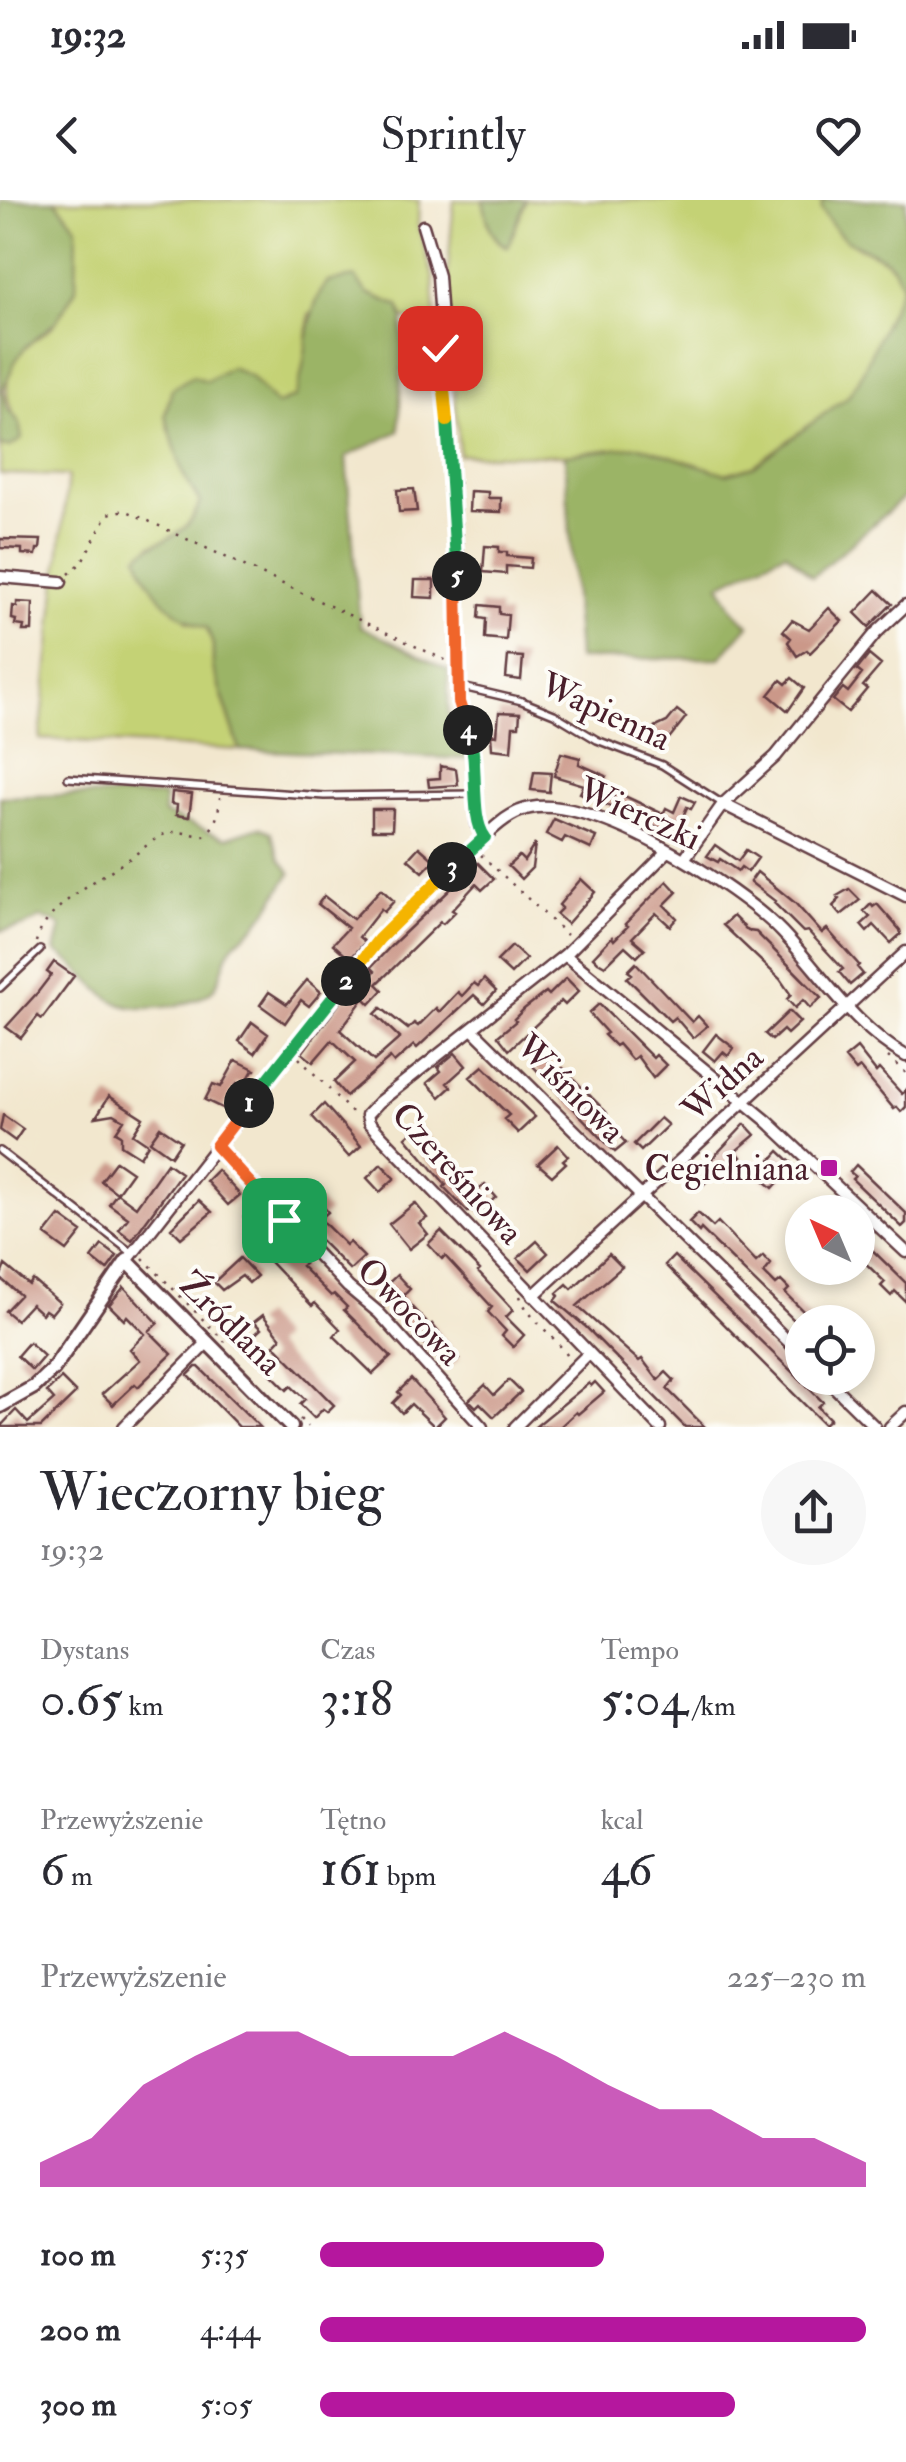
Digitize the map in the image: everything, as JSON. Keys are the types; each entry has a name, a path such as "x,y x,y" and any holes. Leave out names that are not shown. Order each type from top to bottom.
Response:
{"street":[{"path":"423,226 438,276 456,542 458,686 461,714 475,755 477,823 485,837"},
{"path":"0,577 61,582"},
{"path":"684,859 723,804 776,756 864,647 906,606"},
{"path":"723,804 906,896"},
{"name":"Wierczki","path":"131,1255 379,939 485,837 518,811 572,808 684,859 734,890 778,928 847,1007 906,1056"},
{"name":"Czereśniowa","path":"660,1427 528,1300 369,1123 367,1115 378,1102 566,955 668,851"},
{"name":"Widna","path":"528,1300 906,952"},
{"path":"566,955 744,1100 906,1252"},
{"name":"Wiśniowa","path":"472,1029 785,1338"},
{"name":"Owocowa","path":"216,1146 348,1288 379,1313 482,1427"},
{"path":"0,1406 34,1387 53,1369 131,1255"},
{"name":"Źródlana","path":"131,1255 208,1342 293,1420"},
{"path":"124,1427 208,1342"},
{"path":"516,1427 588,1354"},
{"path":"843,1395 876,1427"},
{"path":"890,1427 906,1412"}],"lane":[{"name":"Wapienna","path":"458,686 522,701 554,714 596,740 662,765 723,804"},
{"path":"68,778 324,796 477,794"},
{"path":"0,988 38,952"},
{"name":"Źródlana","path":"0,1151 131,1255"}],"path":[{"path":"61,582 81,563 108,514 125,510 458,667"},
{"path":"38,952 36,938 44,926 92,880 166,833 204,836 209,832 219,813 220,789"},
{"path":"478,852 572,940"},
{"path":"879,1049 906,1073"},
{"path":"291,1050 363,1125"},
{"path":"131,1255 230,1347"},
{"path":"528,1300 571,1362"},
{"path":"293,1420 308,1427"}],"green space":[{"path":"0,200 55,200 77,227 76,289 56,322 26,346 3,389 7,408 19,422 22,439 10,447 0,446"},
{"path":"55,200 419,200 418,226 433,277 435,319 403,319 399,306 367,293 309,315 305,370 295,397 276,405 250,376 207,381 192,376 172,389 165,415 183,474 200,502 182,531 151,545 187,621 207,628 213,645 213,668 240,750 40,739 68,476 0,474 0,446 10,447 19,422 9,403 9,373 27,346 55,324 63,302 77,227"},
{"path":"454,200 483,200 493,233 507,247 526,200 823,200 821,209 838,232 883,259 902,286 847,398 754,466 726,474 640,446 565,455 459,455 447,278"},
{"path":"483,200 526,200 508,247 493,233"},
{"path":"823,200 906,200 906,496 812,577 786,552 720,584 733,609 749,625 720,658 578,659 565,455 640,446 726,474 754,466 847,397 859,380 902,285 893,267 881,256 839,234 821,209"},
{"path":"355,277 367,293 399,306 403,319 399,431 346,457 360,626 448,670 449,720 471,759 240,750 213,668 213,645 207,628 183,617 164,601 138,556 181,531 200,502 183,474 165,415 172,389 192,376 207,381 231,367 250,376 276,405 295,397 319,295 327,282"},
{"path":"164,796 164,814 226,838 259,827 271,832 280,859 291,873 261,919 233,945 218,982 207,994 184,1004 129,1007 102,993 55,951 61,927 56,922 41,918 0,931 0,797"}],"building":[{"path":"414,489 417,511 399,512 397,490"},
{"path":"470,491 501,498 501,512 469,511"},
{"path":"0,539 41,540 40,549 36,555 22,554 22,549 0,548"},
{"path":"485,546 499,547 499,552 507,552 507,556 531,558 530,568 506,566 506,574 483,572"},
{"path":"415,580 434,580 434,598 414,597"},
{"path":"877,590 892,604 869,627 855,613"},
{"path":"17,602 33,603 32,631 15,625 13,606 17,607"},
{"path":"480,605 499,607 499,614 508,615 506,640 485,638 486,619 479,618"},
{"path":"829,608 842,621 810,653 807,650 797,656 788,642 791,638 783,631 792,620 809,629"},
{"path":"869,655 881,665 848,712 833,700 843,688 848,692 862,674 857,670"},
{"path":"508,656 523,657 521,680 506,678"},
{"path":"792,678 804,688 788,711 769,695 781,680 786,684"},
{"path":"677,710 686,717 663,746 652,736 654,728 667,722"},
{"path":"499,712 520,713 519,726 513,726 511,751 492,749 491,734 497,735"},
{"path":"561,753 580,758 579,764 606,776 599,792 613,798 616,792 663,814 666,808 674,812 681,796 695,802 691,809 687,807 675,835 580,793 584,785 554,776"},
{"path":"440,766 456,769 458,785 429,787 428,779 440,778"},
{"path":"534,772 551,773 549,792 531,790"},
{"path":"172,792 192,794 189,817 176,815 177,805 171,804"},
{"path":"372,809 393,809 392,830 372,830"},
{"path":"554,819 596,837 591,849 565,837 562,842 546,834"},
{"path":"535,844 532,868 521,879 508,866 519,856 524,861"},
{"path":"715,845 738,861 746,850 758,858 748,872 741,867 738,871 707,856"},
{"path":"419,847 434,860 423,872 408,859"},
{"path":"478,863 494,879 482,890 476,884 452,910 455,912 377,984 383,990 370,1004 364,998 340,1030 374,1061 400,1038 375,1014 381,1008 408,1029 414,1023 418,1026 436,1008 439,1012 458,992 462,996 474,983 478,986 484,979 496,991 484,1004 474,995 417,1048 414,1045 394,1063 390,1058 346,1096 334,1082 355,1062 332,1040 313,1062 302,1053 345,996 350,1000 375,971 371,967"},
{"path":"757,872 795,903 822,933 827,929 863,974 850,985 839,972 843,969 808,931 803,932 775,901 750,882"},
{"path":"581,879 595,892 567,924 556,914"},
{"path":"667,881 677,892 664,905 677,918 670,926 656,913 632,938 645,949 637,957 625,946 605,966 598,962 593,957 628,926 625,924"},
{"path":"381,889 394,901 384,912 381,909 359,937 365,942 350,959 333,944 348,928 318,904 324,896 353,919"},
{"path":"849,889 860,900 841,915 833,906 840,899 837,896"},
{"path":"877,904 900,930 901,934 891,943 874,925 867,932 861,925 870,917 864,911"},
{"path":"733,916 748,931 756,932 821,998 810,1008 803,1000 795,1008 780,979 723,925"},
{"path":"512,946 526,959 511,974 497,961"},
{"path":"54,962 74,976 42,1019 38,1016 21,1038 6,1027 51,975 47,972"},
{"path":"636,963 692,1022 698,1016 707,1026 693,1038 675,1017 670,1021 627,978"},
{"path":"566,978 579,991 565,1005 561,1001 509,1050 498,1036 524,1009 546,992 549,995"},
{"path":"307,980 321,992 309,1006 301,1000 285,1023 260,1005 269,992 287,1004"},
{"path":"599,1004 653,1058 656,1055 666,1065 653,1078 637,1056 632,1060 604,1035 607,1033 589,1013"},
{"path":"789,1011 800,1022 787,1034 783,1030 772,1040 765,1034"},
{"path":"252,1022 268,1034 255,1053 239,1041"},
{"path":"716,1034 734,1048 728,1056 723,1052 715,1061 703,1051"},
{"path":"857,1048 876,1072 879,1069 902,1094 906,1090 906,1107 901,1112 897,1107 894,1109 860,1068 856,1071 845,1058"},
{"path":"540,1052 558,1073 563,1068 607,1113 606,1121 626,1143 615,1152 532,1065"},
{"path":"455,1053 466,1066 447,1083 451,1087 440,1097 427,1083"},
{"path":"236,1060 256,1070 244,1086 237,1083 224,1109 205,1100 213,1084 221,1087"},
{"path":"483,1066 535,1117 518,1133 504,1119 509,1115 470,1077"},
{"path":"109,1096 143,1118 133,1134 148,1144 140,1157 121,1145 121,1135 116,1132 124,1120 114,1114 96,1117"},
{"path":"324,1104 361,1146 349,1157 312,1116"},
{"path":"3,1115 23,1129 15,1141 0,1130"},
{"path":"660,1118 668,1125 641,1151 634,1144"},
{"path":"745,1124 755,1135 736,1151 741,1157 729,1170 723,1164 704,1184 693,1173 704,1162 706,1165"},
{"path":"418,1126 475,1193 485,1184 496,1197 481,1211 476,1205 468,1212 406,1137"},
{"path":"160,1127 181,1141 171,1156 150,1141"},
{"path":"558,1145 568,1156 552,1176 538,1164"},
{"path":"779,1151 794,1165 773,1188 760,1177"},
{"path":"116,1161 132,1172 117,1193 101,1181"},
{"path":"167,1163 181,1173 132,1240 119,1230 128,1218 109,1204 117,1193 136,1207"},
{"path":"381,1164 395,1178 380,1192 367,1178"},
{"path":"856,1165 906,1213 906,1223 902,1227 875,1201 875,1195 869,1195 852,1179 855,1176 850,1172"},
{"path":"217,1170 240,1195 228,1205 206,1181"},
{"path":"301,1194 312,1205 318,1200 328,1212 320,1219 364,1257 350,1270 289,1204"},
{"path":"199,1200 212,1212 181,1238 171,1228"},
{"path":"415,1203 427,1218 419,1223 428,1234 409,1249 389,1224"},
{"path":"253,1209 288,1244 304,1264 301,1266 347,1307 344,1310 391,1357 373,1374 334,1336 340,1329 315,1303 312,1306 254,1245 263,1237 244,1217"},
{"path":"698,1213 713,1227 718,1222 756,1262 763,1256 771,1264 764,1273 776,1285 781,1281 789,1289 785,1293 797,1305 785,1305 785,1311 701,1229 699,1232 689,1222"},
{"path":"60,1216 82,1232 67,1251 45,1235"},
{"path":"441,1231 513,1310 506,1317 524,1335 513,1347 502,1336 506,1331 488,1312 492,1307 445,1256 442,1259 428,1244"},
{"path":"537,1241 548,1253 530,1270 518,1258"},
{"path":"102,1245 117,1256 107,1270 92,1258"},
{"path":"875,1253 906,1283 906,1302 895,1291 891,1296 881,1286 885,1282 875,1272"},
{"path":"609,1254 622,1267 577,1306 639,1361 642,1359 658,1380 666,1372 674,1380 667,1389 705,1427 685,1427 555,1301 567,1284 572,1289"},
{"path":"674,1256 785,1365 785,1385 665,1265"},
{"path":"240,1258 257,1276 249,1283 242,1276 222,1290 214,1282"},
{"path":"5,1265 29,1285 33,1280 60,1303 51,1314 45,1310 42,1314 31,1304 16,1320 5,1311 20,1295 0,1278"},
{"path":"397,1275 410,1289 404,1295 406,1301 432,1324 459,1359 448,1369 381,1290"},
{"path":"124,1287 158,1323 149,1331 172,1354 113,1405 102,1394 140,1360 130,1349 145,1334 109,1305"},
{"path":"263,1315 281,1338 274,1345 334,1405 327,1412 323,1409 314,1418 300,1404 305,1399 291,1386 287,1390 263,1366 271,1358 251,1338 261,1329 254,1322"},
{"path":"29,1342 44,1356 32,1370 17,1356"},
{"path":"196,1367 260,1427 239,1427 188,1375"},
{"path":"61,1378 76,1393 41,1427 0,1427 16,1410 28,1423 54,1400 47,1392"},
{"path":"411,1379 445,1417 435,1427 411,1404 402,1413 393,1403"},
{"path":"509,1380 521,1392 494,1417 480,1403 476,1407 469,1400 485,1385 494,1395"},
{"path":"595,1382 604,1392 578,1414 560,1427 535,1427 589,1383 591,1386"},
{"path":"795,1395 816,1395 823,1402 818,1407 830,1419 824,1424"}],"place":[{"name":"Cegielniana","path":"829,1168"}],"route":[{"path":"284,1220 216,1146 379,939 414,901 485,837 477,823 475,755 459,702 456,542 440,348"}]}
